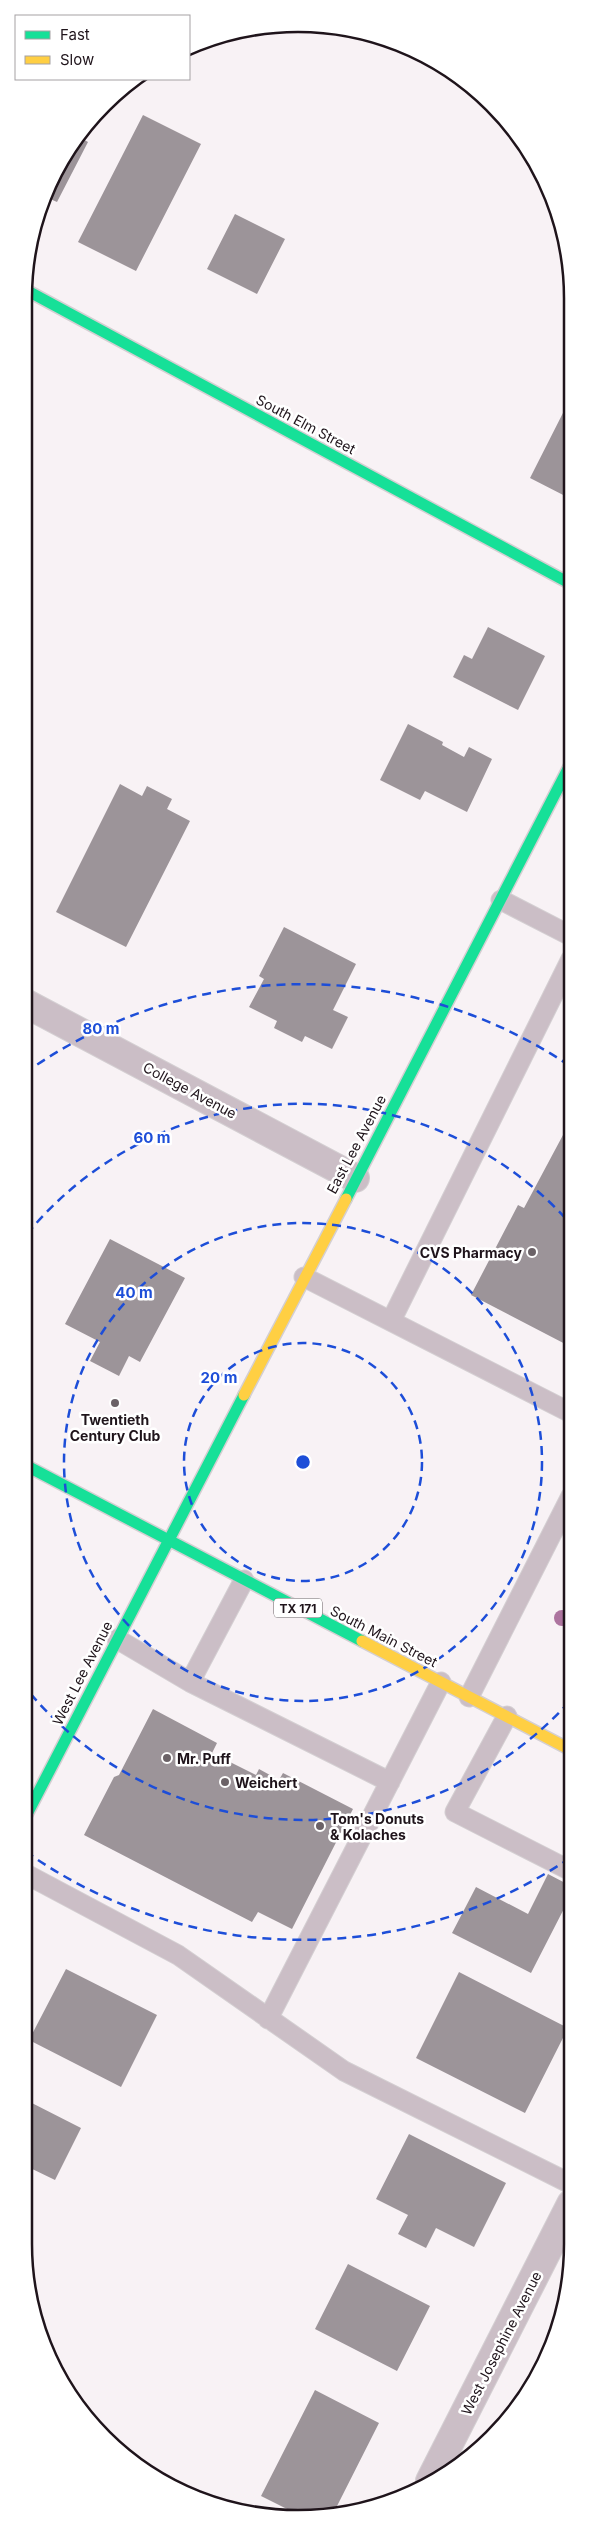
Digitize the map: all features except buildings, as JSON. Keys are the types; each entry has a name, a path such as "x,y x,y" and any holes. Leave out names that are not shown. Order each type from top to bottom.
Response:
{"street":[{"name":"South Elm Street","path":"32,293 564,580"},
{"name":"East Lee Avenue","path":"167,1540 564,777"},
{"name":"College Avenue","path":"32,1007 355,1178"},
{"name":"South Main Street","path":"32,1469 564,1746"},
{"name":"West Lee Avenue","path":"32,1804 167,1540"},
{"name":"West Josephine Avenue","path":"434,2474 564,2218"}],"lane":[{"path":"501,900 564,932"},
{"path":"390,1321 564,977"},
{"path":"304,1277 564,1409"},
{"path":"469,1697 564,1510"},
{"path":"190,1682 244,1580"},
{"path":"116,1638 190,1682 390,1782"},
{"path":"268,2019 441,1682"},
{"path":"507,1716 455,1812 564,1867"},
{"path":"32,1877 178,1955 344,2071 564,2181"}],"traffic: fast":[{"path":"32,293 564,580"},
{"path":"346,1199 564,777"},
{"path":"32,1805 244,1395"},
{"path":"32,1469 362,1641"}],"traffic: slow":[{"path":"244,1395 346,1199"},
{"path":"362,1641 564,1746"}],"place":[{"name":"CVS Pharmacy","path":"532,1252"},
{"name":"Twentieth Century Club","path":"115,1403"},
{"name":"Mr. Puff","path":"167,1758"},
{"name":"Weichert","path":"225,1782"},
{"name":"Tom's Donuts & Kolaches","path":"320,1826"}]}
